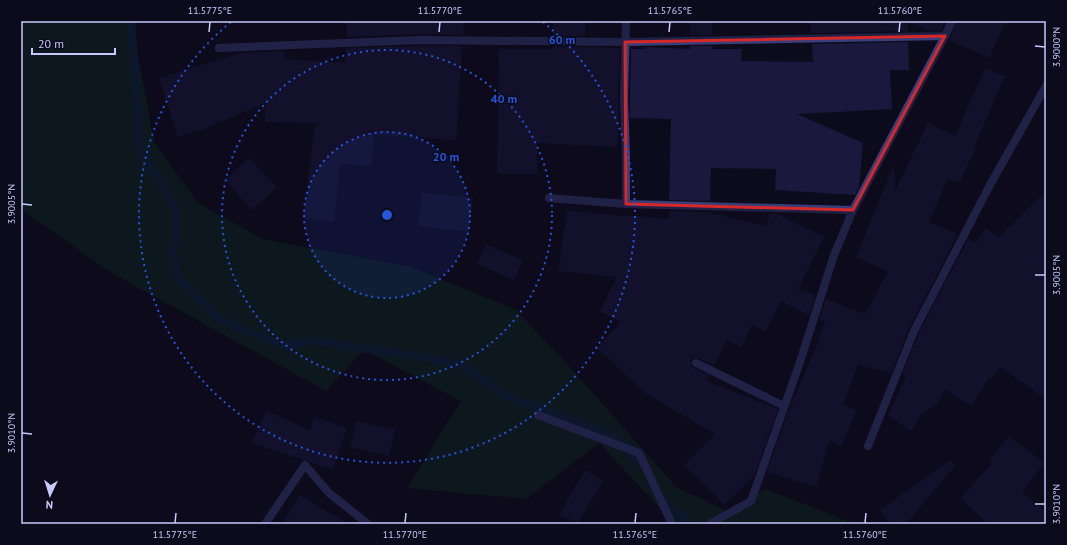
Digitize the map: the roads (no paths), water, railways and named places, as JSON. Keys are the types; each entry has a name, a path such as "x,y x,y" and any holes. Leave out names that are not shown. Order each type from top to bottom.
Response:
{"street":[{"path":"626,21 624,97 626,204"},
{"path":"710,524 751,501 834,255 853,210 952,21"},
{"path":"219,48 420,40 625,42 945,36"},
{"path":"868,446 914,331 991,183 1046,86"},
{"path":"549,198 626,204 853,210"},
{"path":"696,363 784,406"},
{"path":"538,415 639,453 672,524"},
{"path":"265,524 305,465 329,493 368,524"}],"waterway":[{"path":"131,21 137,97 139,150 161,182 176,211 176,238 173,252 177,278 222,321 282,345 316,341 422,357 465,366 509,398 563,416 617,438 644,466"},
{"path":"662,497 666,504 692,524"}]}
